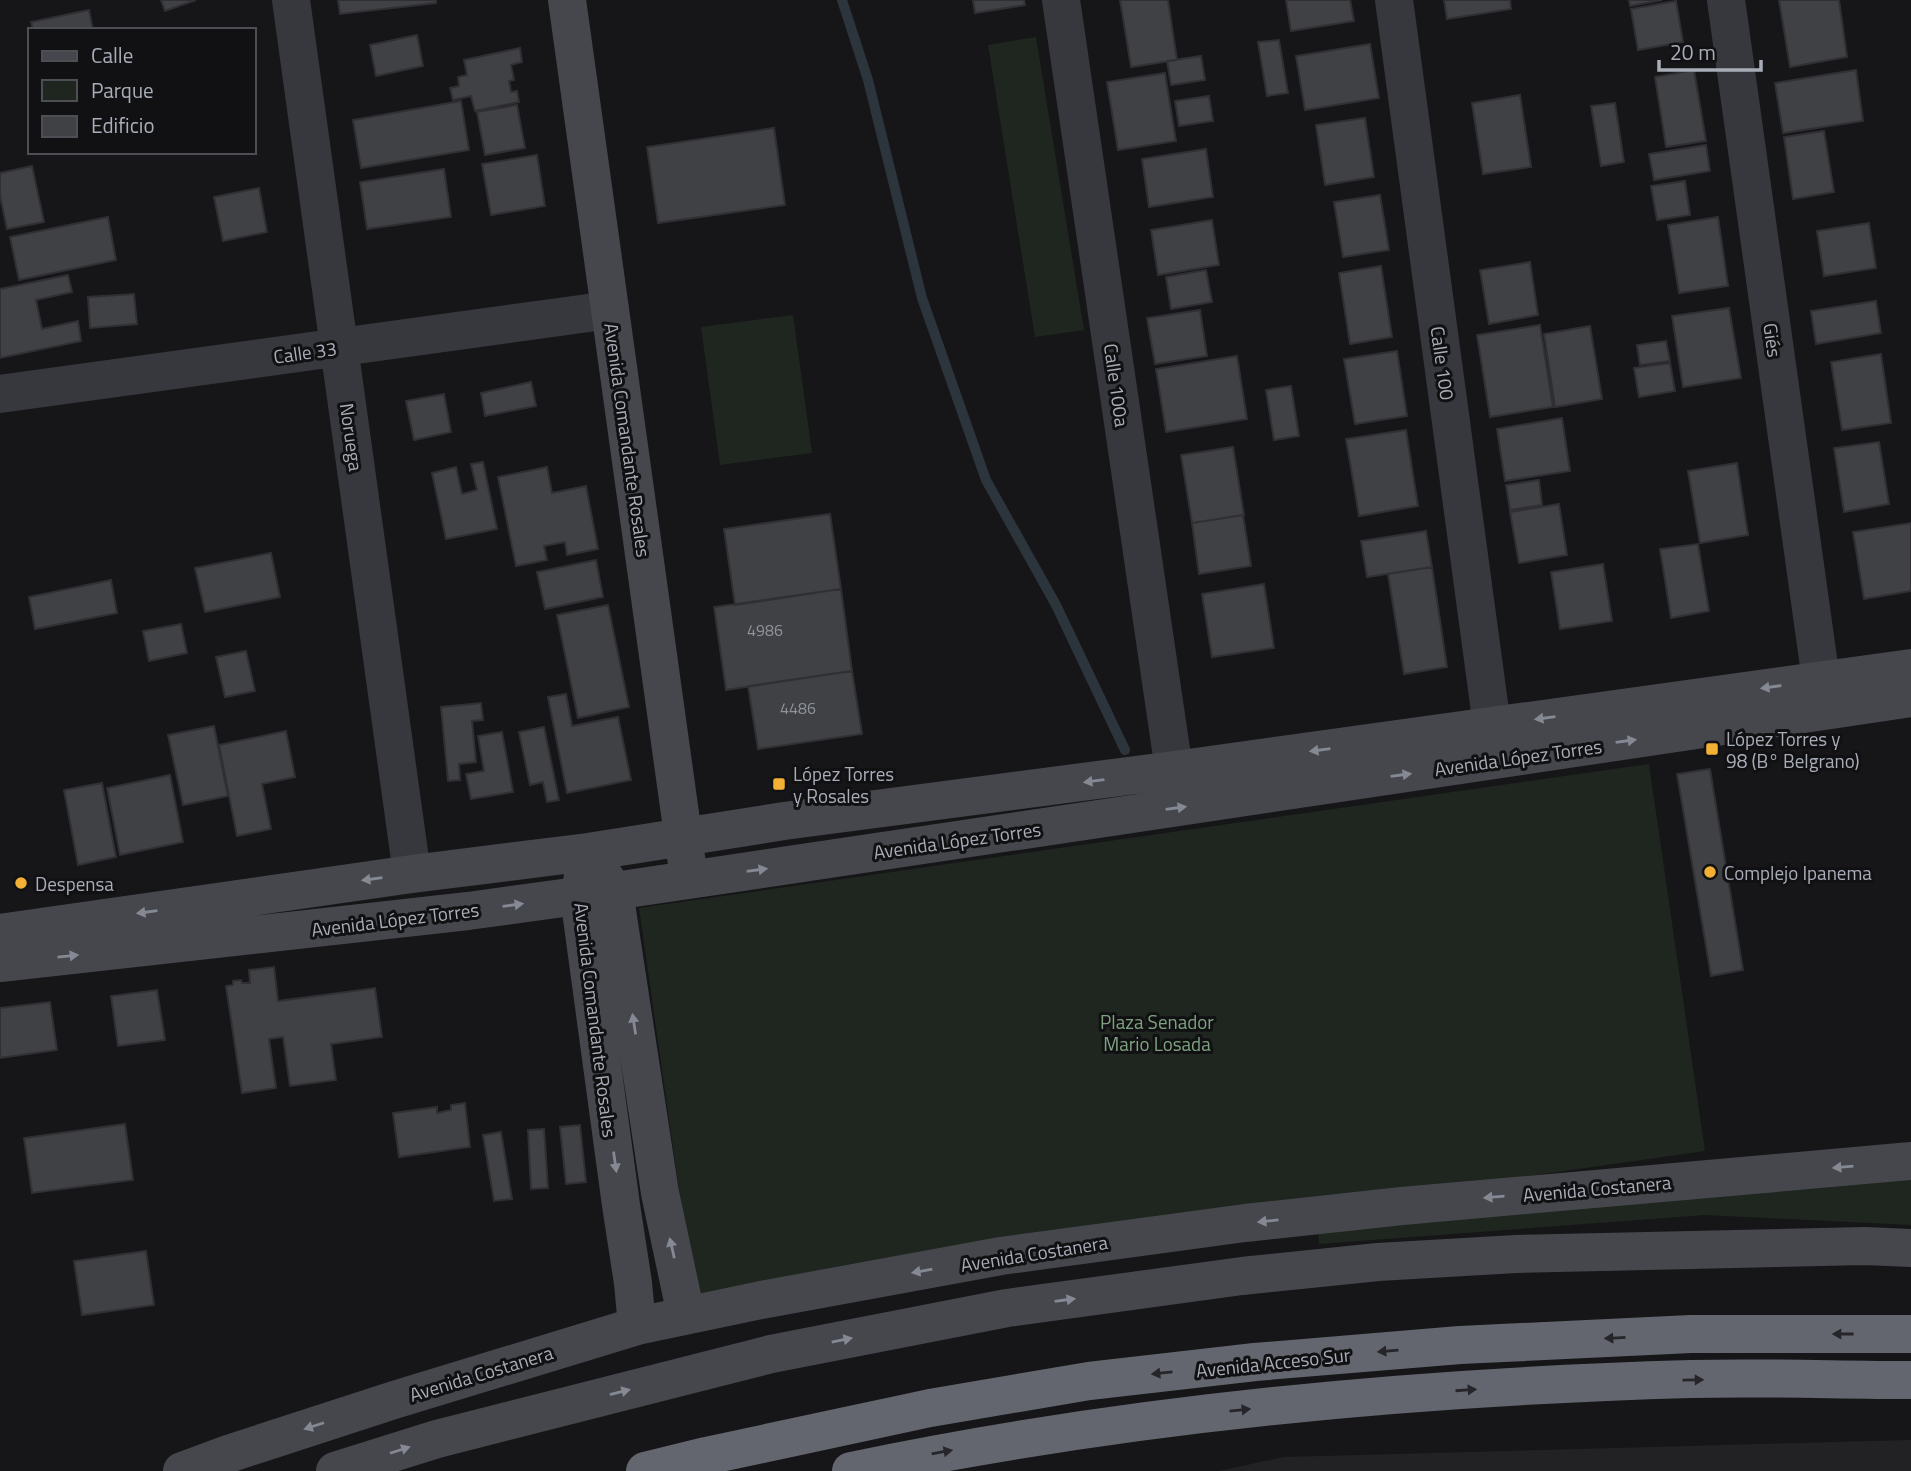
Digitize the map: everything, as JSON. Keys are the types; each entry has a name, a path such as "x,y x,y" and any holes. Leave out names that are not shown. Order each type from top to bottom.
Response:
{"highway":[{"name":"Avenida Acceso Sur","path":"645,1471 706,1455 930,1408 1089,1381 1227,1366 1460,1345 1691,1334 1911,1335"},
{"path":"851,1471 1097,1426 1463,1390 1692,1379 1911,1380"}],"main road":[{"name":"Avenida Comandante Rosales","path":"567,0 690,880"},
{"name":"Avenida López Torres","path":"0,933 412,874 589,852 784,821 1911,668"},
{"name":"Avenida López Torres","path":"0,963 468,911 1911,698"},
{"name":"Avenida Comandante Rosales","path":"589,852 686,1315"},
{"name":"Avenida Comandante Rosales","path":"597,893 619,1191 637,1326"},
{"name":"Avenida Costanera","path":"182,1471 394,1400 637,1326 1000,1256 1245,1223 1402,1206 1911,1161"},
{"path":"335,1471 437,1439 771,1353 1007,1308 1242,1276 1378,1262 1516,1254 1911,1248"}],"street":[{"name":"Noruega","path":"291,0 412,874"},
{"name":"Calle 100a","path":"1061,0 1174,770"},
{"name":"Calle 100","path":"1394,0 1492,726"},
{"name":"Giés","path":"1726,0 1821,680"},
{"name":"Calle 33","path":"0,394 610,310"}],"shaded area":[{"path":"1911,1440 1911,1471 1219,1471 1284,1457"}],"green space":[{"path":"1036,37 1084,330 1035,337 988,45"},
{"path":"793,315 812,453 720,465 701,327"},
{"name":"Plaza Senador Mario Losada","path":"1649,764 1705,1151 694,1295 639,908"},
{"path":"1911,1173 1911,1225 1705,1215 1319,1244 1318,1227"}],"building":[{"path":"161,0 196,0 165,11"},
{"path":"338,0 436,0 436,3 340,14"},
{"path":"973,0 1024,0 1025,5 975,13"},
{"path":"1120,0 1168,0 1177,60 1131,67"},
{"path":"1286,0 1350,0 1354,21 1291,31"},
{"path":"1444,0 1510,0 1511,9 1447,19"},
{"path":"1629,0 1662,0 1630,6"},
{"path":"1779,0 1839,0 1847,57 1790,67"},
{"path":"1676,1 1683,42 1638,50 1631,9"},
{"path":"89,10 93,28 32,28 31,22"},
{"path":"417,35 423,66 376,76 370,45"},
{"path":"1279,40 1288,93 1267,96 1258,42"},
{"path":"1370,44 1379,98 1305,110 1296,56"},
{"path":"520,48 522,62 511,65 514,80 509,81 511,92 517,91 519,102 475,111 471,96 453,100 450,88 459,86 458,77 467,75 464,60"},
{"path":"1201,56 1205,80 1171,85 1167,61"},
{"path":"1694,70 1706,141 1666,147 1655,77"},
{"path":"1856,70 1863,121 1783,133 1775,83"},
{"path":"1165,73 1176,141 1118,150 1107,82"},
{"path":"1520,95 1531,167 1483,174 1472,103"},
{"path":"1209,96 1213,121 1179,126 1175,101"},
{"path":"461,101 469,150 361,168 353,120"},
{"path":"1615,103 1624,162 1601,166 1591,106"},
{"path":"517,105 525,148 485,155 477,112"},
{"path":"1365,118 1374,177 1325,185 1316,125"},
{"path":"774,128 785,205 658,223 647,147"},
{"path":"1824,131 1834,192 1793,199 1784,137"},
{"path":"1706,145 1710,171 1654,180 1649,154"},
{"path":"1206,149 1213,197 1149,207 1142,159"},
{"path":"537,155 545,206 491,215 482,164"},
{"path":"32,166 44,222 7,229 0,196 0,173"},
{"path":"444,169 451,217 367,229 360,182"},
{"path":"1685,181 1690,215 1657,220 1651,186"},
{"path":"259,188 267,232 223,241 214,197"},
{"path":"1380,195 1389,250 1343,257 1334,202"},
{"path":"108,217 116,260 19,280 10,237"},
{"path":"1718,217 1728,286 1679,293 1668,225"},
{"path":"1212,220 1219,265 1158,275 1151,230"},
{"path":"1869,223 1876,268 1824,276 1817,231"},
{"path":"1530,262 1538,315 1489,324 1480,270"},
{"path":"1381,266 1392,337 1350,344 1339,273"},
{"path":"1206,270 1212,302 1171,309 1166,277"},
{"path":"68,275 72,292 36,300 42,329 78,321 81,341 0,358 0,289"},
{"path":"134,294 137,324 90,328 88,297"},
{"path":"1876,301 1881,333 1816,344 1811,311"},
{"path":"1729,308 1741,378 1683,387 1672,316"},
{"path":"1200,310 1207,356 1155,364 1147,318"},
{"path":"1540,325 1553,407 1490,417 1477,335"},
{"path":"1590,326 1602,399 1555,407 1544,334"},
{"path":"1666,341 1670,361 1640,365 1637,345"},
{"path":"1397,351 1407,416 1355,424 1344,359"},
{"path":"1881,354 1891,423 1842,430 1831,362"},
{"path":"1237,356 1247,419 1166,432 1156,369"},
{"path":"1670,363 1675,391 1639,397 1634,368"},
{"path":"531,382 536,406 485,416 481,393"},
{"path":"1291,386 1299,436 1274,440 1266,390"},
{"path":"444,394 451,432 414,440 406,401"},
{"path":"1562,418 1570,471 1505,481 1497,429"},
{"path":"1406,430 1418,506 1359,516 1346,439"},
{"path":"1879,442 1889,504 1844,512 1834,448"},
{"path":"1233,447 1244,515 1192,523 1181,455"},
{"path":"483,462 497,529 446,539 432,473 456,467 462,494 477,490 471,464"},
{"path":"1737,463 1748,535 1700,543 1688,471"},
{"path":"547,467 552,493 586,486 598,549 567,555 565,542 544,546 547,560 516,566 498,477"},
{"path":"1539,480 1542,505 1510,510 1506,485"},
{"path":"1559,504 1567,555 1519,563 1510,512"},
{"path":"830,514 841,589 735,605 724,529"},
{"path":"1243,515 1251,566 1199,574 1192,523"},
{"path":"1911,523 1911,591 1864,599 1853,532"},
{"path":"1426,531 1432,567 1367,577 1361,541"},
{"path":"1698,544 1709,611 1671,618 1660,549"},
{"path":"271,553 280,597 205,612 195,568"},
{"path":"596,560 603,597 545,609 537,572"},
{"path":"1603,564 1612,621 1560,629 1551,572"},
{"path":"1432,567 1447,667 1404,674 1388,574"},
{"path":"111,580 117,613 35,629 29,597"},
{"path":"1264,584 1274,648 1212,657 1202,594"},
{"path":"841,589 852,671 726,690 714,607"},
{"path":"608,605 629,707 578,718 557,615"},
{"path":"181,624 187,653 149,661 143,631"},
{"path":"246,651 255,691 225,697 216,657"},
{"path":"852,671 862,734 758,749 748,686"},
{"path":"566,694 572,726 618,717 631,780 567,793 548,697"},
{"path":"481,703 483,720 472,721 476,762 459,764 460,780 448,781 441,707"},
{"path":"214,726 228,796 183,805 168,735"},
{"path":"544,727 559,800 547,802 543,782 530,785 519,732"},
{"path":"286,731 295,777 262,784 271,829 237,836 219,745"},
{"path":"502,732 513,792 471,799 466,774 484,771 478,736"},
{"name":"Complejo Ipanema","path":"1710,769 1743,970 1711,976 1677,774"},
{"path":"170,775 183,842 120,855 107,788"},
{"path":"102,783 116,857 78,865 64,790"},
{"path":"274,967 278,1001 375,988 382,1037 331,1044 336,1080 290,1086 283,1037 269,1039 276,1088 242,1093 226,986 241,980 242,983 250,983 249,970"},
{"path":"157,990 165,1040 118,1046 111,996"},
{"path":"50,1002 57,1050 0,1058 0,1008"},
{"path":"465,1103 470,1147 399,1157 393,1113 437,1107 437,1113 451,1110 451,1105"},
{"path":"125,1124 133,1180 32,1193 24,1138"},
{"path":"580,1125 586,1182 566,1184 560,1127"},
{"path":"544,1129 548,1188 531,1189 528,1130"},
{"path":"501,1132 512,1199 494,1201 483,1135"},
{"path":"146,1251 154,1305 82,1315 74,1261"}],"waterway":[{"path":"842,0 868,80 922,298 986,480 1056,605 1125,750"}],"place":[{"name":"López Torres y 98 (B° Belgrano)","path":"1712,749"},
{"name":"López Torres y Rosales","path":"779,784"},
{"name":"Complejo Ipanema","path":"1710,872"},
{"name":"Despensa","path":"21,883"}]}
